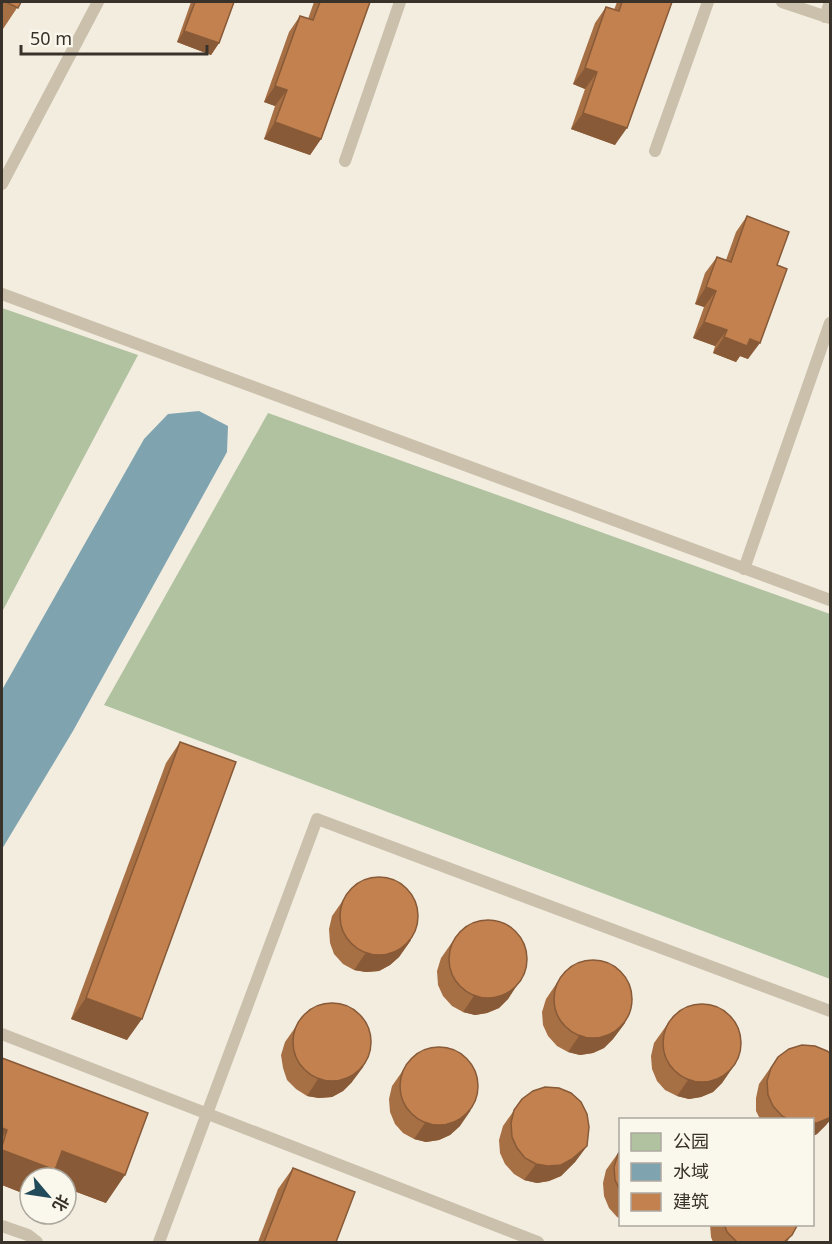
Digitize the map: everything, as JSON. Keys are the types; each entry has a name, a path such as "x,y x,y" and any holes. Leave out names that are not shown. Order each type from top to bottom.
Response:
{"lane":[{"path":"2,184 98,2"},
{"path":"345,161 400,2"},
{"path":"655,151 708,2"},
{"path":"782,2 828,17 830,2"},
{"path":"2,294 831,600"},
{"path":"744,569 831,323"},
{"path":"159,1242 317,819 831,1011"},
{"path":"2,1034 538,1242"},
{"path":"2,1226 28,1235 37,1242"}],"green space":[{"path":"2,308 138,355 2,612"},
{"path":"268,413 830,614 830,979 104,705"}],"water":[{"path":"199,411 228,426 227,452 73,731 2,849 2,690 144,439 168,414"}],"building":[{"path":"6,2 21,2 18,8"},
{"path":"195,2 234,2 219,43 184,31"},
{"path":"320,2 370,2 321,139 275,122 287,90 275,86 300,16 313,20"},
{"path":"622,2 672,2 627,128 583,113 597,72 585,68 606,7 619,11"},
{"path":"747,216 789,232 777,265 787,269 760,343 750,339 747,346 724,337 727,330 704,322 716,291 706,287 717,257 731,262"},
{"path":"180,742 236,762 142,1019 86,998"},
{"path":"379,877 394,880 407,888 415,901 418,916 415,931 407,944 394,952 379,955 364,952 351,944 343,931 340,916 343,901 351,888 364,880"},
{"path":"488,920 503,923 516,931 524,944 527,959 524,974 516,987 503,995 488,998 473,995 460,987 452,974 449,959 452,944 460,931 473,923"},
{"path":"593,960 608,963 621,971 629,984 632,999 629,1014 621,1027 608,1035 593,1038 578,1035 565,1027 557,1014 554,999 557,984 565,971 578,963"},
{"path":"332,1003 347,1006 360,1014 368,1027 371,1042 368,1057 360,1070 347,1078 332,1081 317,1078 304,1070 296,1057 293,1042 296,1027 304,1014 317,1006"},
{"path":"702,1004 717,1007 730,1015 738,1028 741,1043 738,1058 730,1071 717,1079 702,1082 687,1079 674,1071 666,1058 663,1043 666,1028 674,1015 687,1007"},
{"path":"802,1045 815,1046 831,1054 831,1116 829,1118 814,1123 814,1118 786,1118 773,1106 768,1095 767,1081 778,1057 789,1049"},
{"path":"439,1047 454,1050 467,1058 475,1071 478,1086 475,1101 467,1114 454,1122 439,1125 424,1122 411,1114 403,1101 400,1086 403,1071 411,1058 424,1050"},
{"path":"2,1058 148,1113 125,1175 62,1151 56,1166 44,1166 2,1150 7,1130 2,1128"},
{"path":"545,1087 559,1088 571,1093 581,1102 587,1114 589,1127 587,1146 561,1165 536,1164 525,1158 512,1137 511,1123 514,1110 522,1099 533,1091"},
{"path":"619,1152 619,1188 615,1180 614,1167"},
{"path":"293,1168 355,1192 336,1242 264,1242"},
{"path":"725,1226 797,1226 792,1235 784,1242 737,1242 727,1232"}]}
